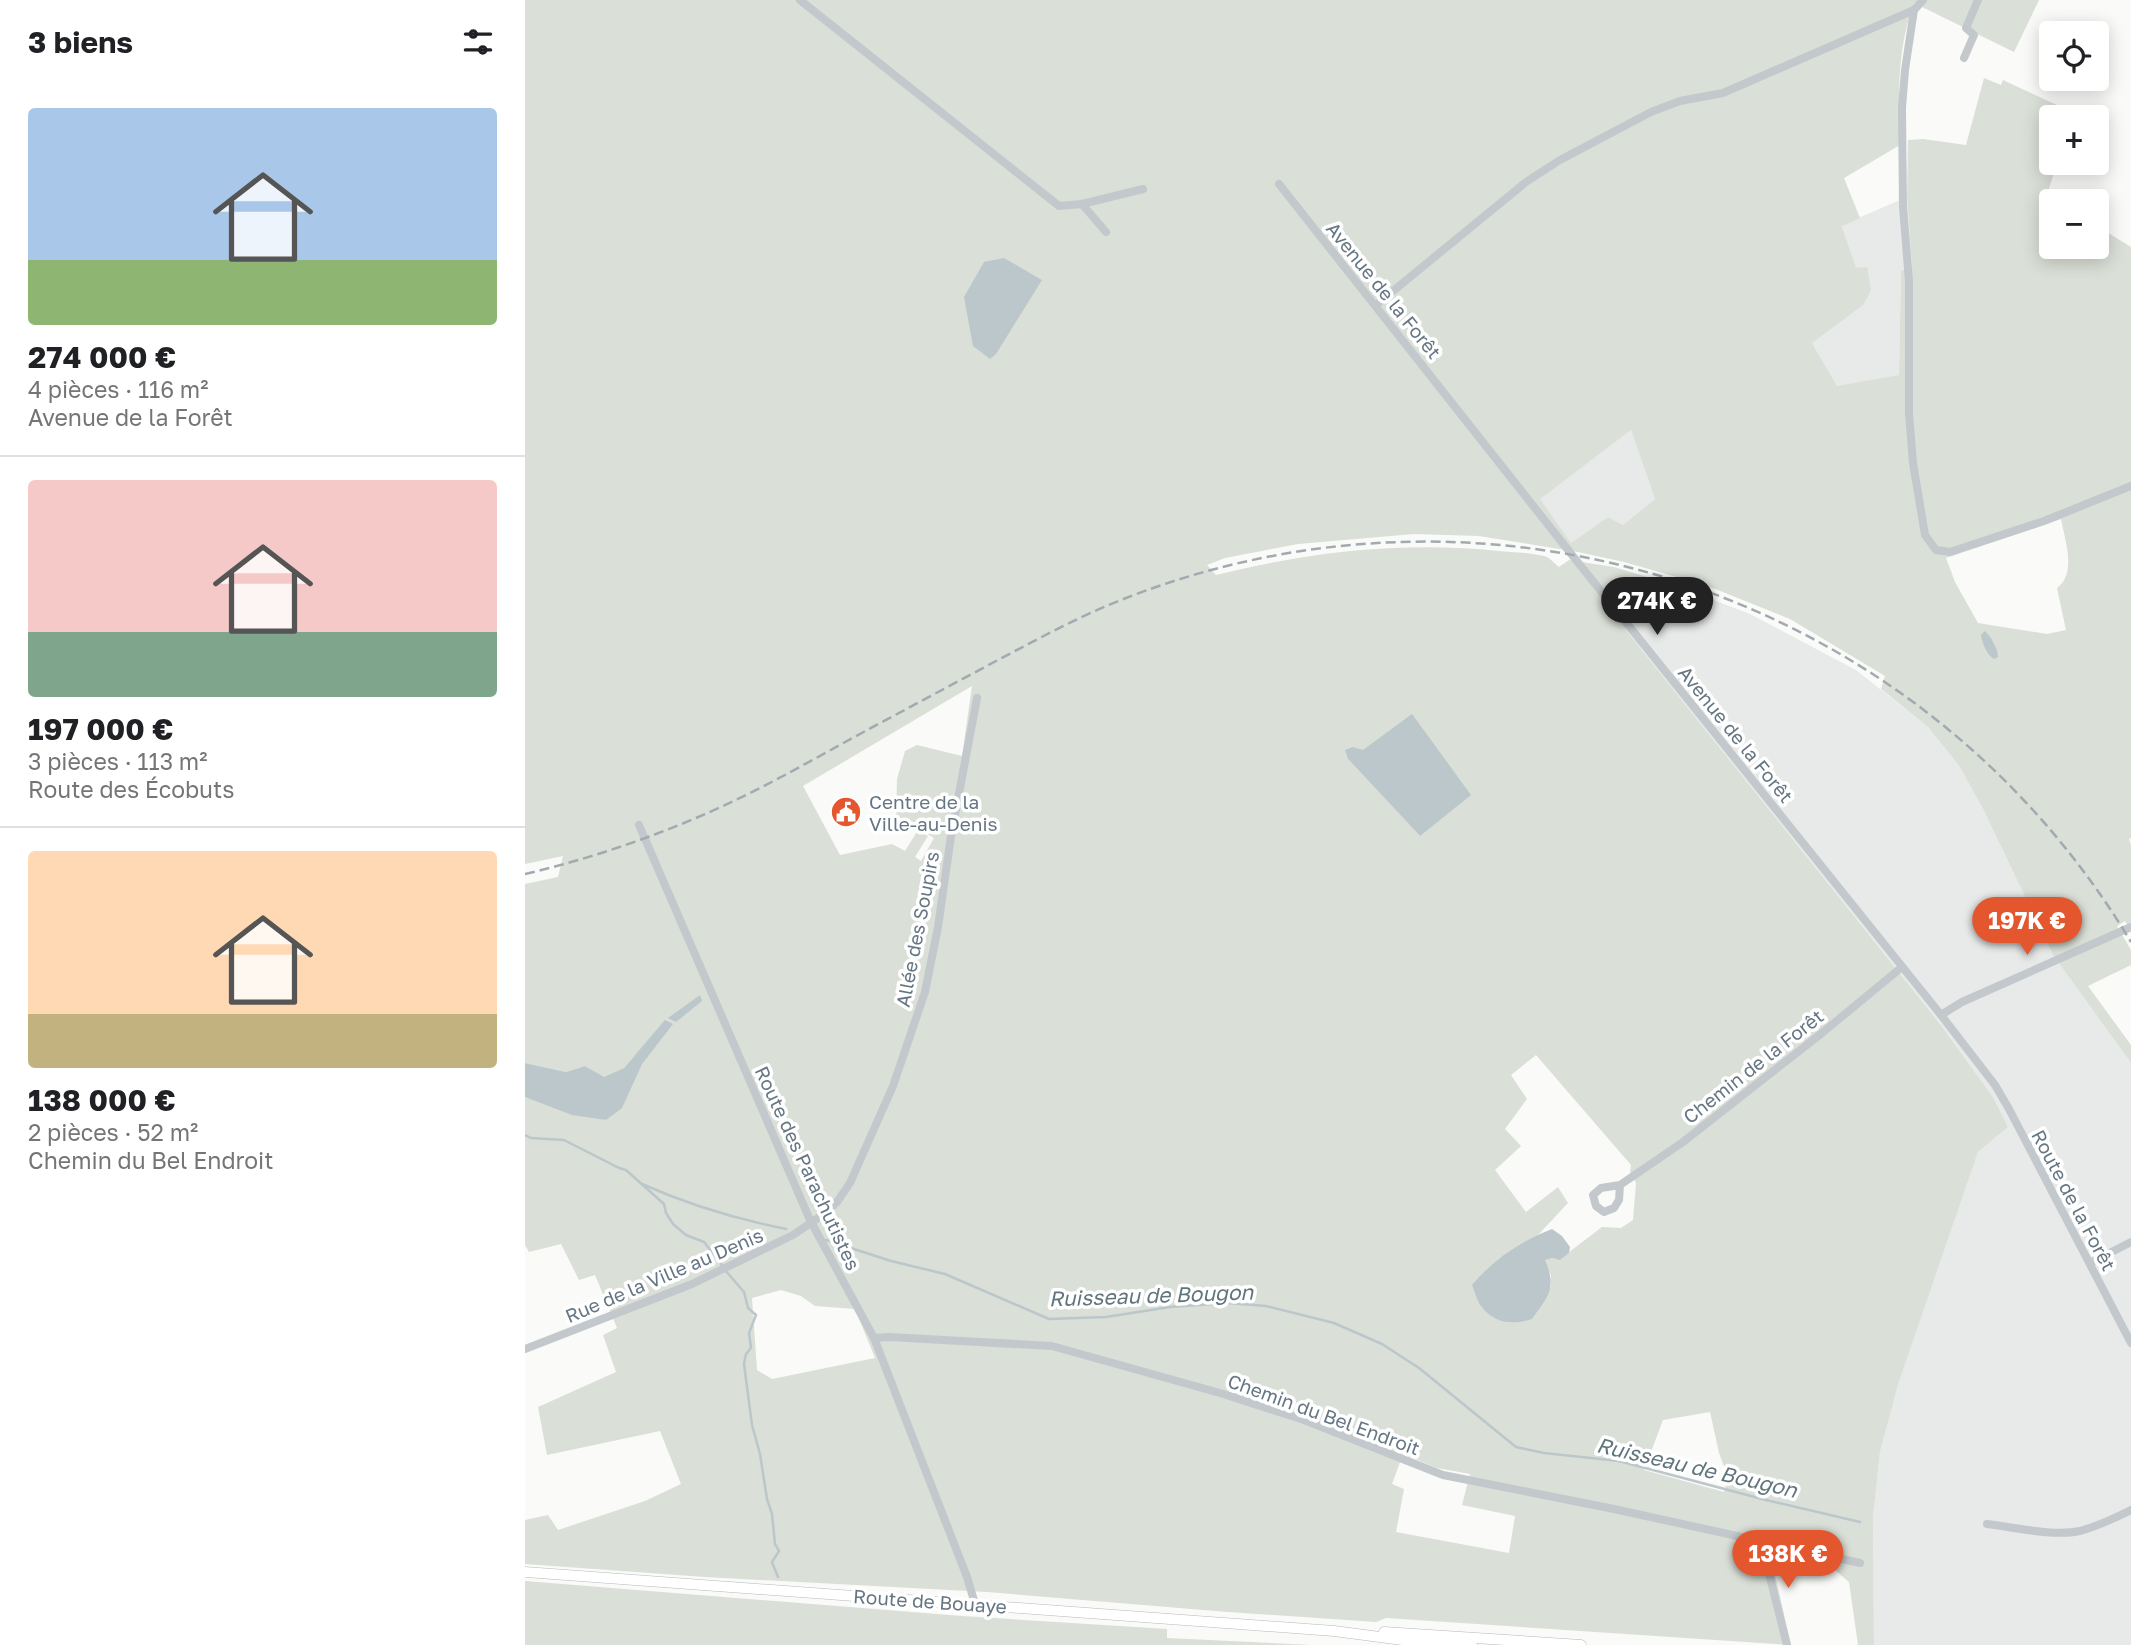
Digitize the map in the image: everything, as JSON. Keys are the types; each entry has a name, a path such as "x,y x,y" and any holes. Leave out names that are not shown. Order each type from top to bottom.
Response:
{"main road":[{"name":"Route de Bouaye","path":"525,1572 1334,1631 1442,1634 1538,1644 1581,1645"},
{"name":"Route de Bouaye","path":"1334,1631 1472,1645"}],"street":[{"path":"800,0 1059,205 1082,204 1143,189"},
{"path":"1923,0 1915,10 1906,57 1902,108 1903,207 1908,255 1909,414 1913,463 1925,535 1936,550 1950,552 2044,521 2131,486"},
{"path":"1964,58 1974,35 1966,28 1978,0"},
{"path":"1375,305 1526,183 1560,160 1651,112 1680,102 1723,93 1915,10"},
{"name":"Avenue de la Forêt","path":"1279,184 1941,1015 1995,1085 2008,1109"},
{"path":"1082,204 1106,232"},
{"name":"Allée des Soupirs","path":"812,1224 837,1202 851,1183 893,1086 925,992 977,698"},
{"name":"Route des Parachutistes","path":"639,824 812,1224 874,1338 967,1577 975,1604"},
{"path":"1941,1015 1962,1002 2131,927"},
{"name":"Chemin de la Forêt","path":"1620,1185 1694,1133 1902,967"},
{"name":"Route de la Forêt","path":"2008,1109 2131,1343"},
{"name":"Rue de la Ville au Denis","path":"525,1349 692,1284 812,1224"},
{"path":"2090,1263 2131,1242"},
{"name":"Chemin du Bel Endroit","path":"874,1338 889,1336 1052,1346 1220,1393 1304,1420 1443,1475 1614,1508 1860,1563"},
{"path":"1987,1524 2054,1532 2078,1531 2131,1510"},
{"path":"1761,1542 1787,1645"}],"shaded area":[{"path":"525,0 2039,0 2014,52 1914,3 1902,55 1899,91 1900,145 1844,178 1860,218 1842,226 1856,268 1867,267 1871,290 1863,305 1812,343 1837,386 1899,375 1901,271 1912,266 1907,197 1908,140 1923,139 1966,145 1984,78 2001,85 2003,80 2057,105 2039,105 2039,175 2053,175 2049,189 2039,189 2039,259 2109,259 2109,233 2131,247 2131,931 2125,921 2117,926 2131,950 2131,965 2088,986 2131,1045 2131,1063 2053,955 1960,767 1928,727 1881,689 1885,676 1790,619 1708,586 1624,562 1479,536 1414,534 1298,544 1225,558 1207,565 1216,575 1286,560 1356,551 1463,548 1537,555 1547,557 1559,567 1569,560 1614,567 1674,585 1625,629 1940,1024 1993,1097 2008,1127 1978,1152 1898,1385 1880,1452 1873,1518 1874,1645 1858,1645 1849,1582 1835,1570 1770,1553 1791,1645 1386,1618 1376,1622 987,1592 525,1564 525,1520 548,1515 558,1530 645,1501 681,1484 660,1431 547,1455 538,1407 616,1372 603,1335 617,1328 595,1275 579,1280 561,1244 529,1252 525,1245 525,1097 606,1120 634,1056 624,1068 604,1078 585,1066 566,1072 525,1063 525,884 558,877 563,856 525,864","holes":["1631,430 1655,499 1623,525 1608,517 1571,543 1540,499","2061,519 2068,565 2067,574 2057,588 2066,630 2047,634 1978,623 1955,582 1946,558","972,686 962,756 917,745 905,751 897,779 896,815 934,838 921,861 915,857 928,836 918,830 905,851 892,844 840,855 803,786","1363,750 1420,836 1348,759","1536,1055 1631,1165 1630,1172 1636,1183 1633,1220 1621,1228 1602,1227 1560,1259 1544,1260 1551,1275 1551,1288 1513,1249 1539,1234 1568,1203 1558,1187 1526,1212 1495,1170 1521,1146 1505,1129 1527,1099 1511,1075","781,1290 801,1296 815,1306 855,1309 875,1358 772,1379 757,1370 752,1298","1710,1412 1719,1453 1728,1477 1724,1492 1644,1470 1663,1420","1403,1454 1437,1468 1470,1474 1462,1505 1515,1516 1509,1553 1396,1532 1404,1489 1392,1484"]},
{"path":"1907,197 1912,266 1901,271 1899,375 1837,387 1812,343 1834,325 1867,267 1856,269 1842,225"},
{"path":"1004,258 1042,280 996,354 990,359 973,346 964,297 984,262"},
{"path":"1631,430 1655,499 1623,525 1608,517 1571,543 1539,499"},
{"path":"1674,585 1750,614 1856,670 1928,727 1960,767 2053,955 2131,1063 2131,1645 1874,1645 1873,1518 1880,1452 1898,1385 1978,1152 2008,1127 1993,1097 1940,1024 1625,629"},
{"path":"1985,631 1997,650 1998,657 1994,659 1982,642 1981,635"},
{"path":"1412,714 1471,795 1420,836 1348,759 1345,750 1353,747 1363,750"},
{"path":"700,995 702,1001 676,1022 668,1018"},
{"path":"665,1020 673,1024 642,1064 622,1108 606,1120 572,1115 525,1097 525,1063 566,1072 585,1066 604,1077 624,1068"},
{"path":"1552,1229 1562,1236 1570,1247 1569,1253 1560,1260 1545,1260 1551,1285 1543,1304 1532,1319 1504,1322 1486,1312 1472,1285 1508,1252"},
{"path":"525,1581 962,1616 1167,1629 1167,1638 1311,1645 525,1645"}],"waterway":[{"name":"Ruisseau de Bougon","path":"525,1135 531,1138 564,1140 626,1170 664,1204 673,1224 686,1235 704,1242 722,1265"},
{"name":"Ruisseau de Bougon","path":"642,1184 713,1211 786,1229"},
{"name":"Ruisseau de Bougon","path":"826,1240 891,1261 945,1274 1049,1319 1106,1317 1170,1307 1228,1303 1266,1306 1334,1323 1382,1344 1419,1368 1516,1447 1544,1453 1619,1461 1860,1522"},
{"path":"725,1270 744,1292 748,1308 756,1315 749,1333 751,1348 746,1354 744,1364 752,1425 772,1514 775,1544 779,1551 772,1562 778,1577"}],"railway":[{"path":"525,874 626,845 723,806 1043,636 1121,600 1264,558 1408,542 1551,551 1689,585 1819,642 1938,721 2043,822 2131,942"}],"place":[{"name":"Centre de la Ville-au-Denis","path":"846,812"}]}
